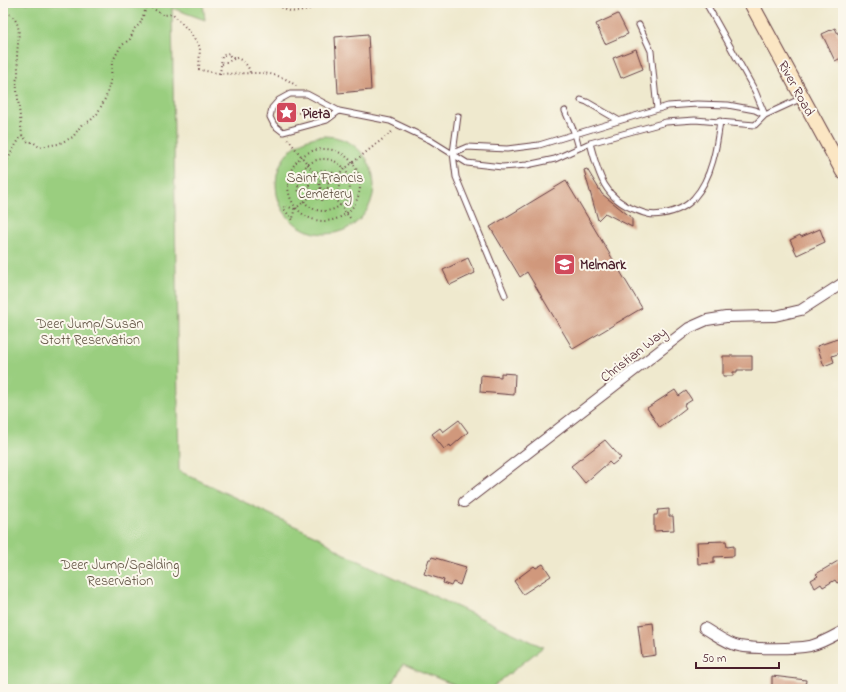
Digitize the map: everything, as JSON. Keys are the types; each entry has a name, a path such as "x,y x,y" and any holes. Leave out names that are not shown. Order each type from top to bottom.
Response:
{"main road":[{"name":"River Road","path":"751,3 843,172"}],"street":[{"name":"Christian Way","path":"464,502 689,328 707,320 726,316 775,316 801,310 843,282"},
{"path":"704,628 724,640 739,646 774,647 809,646 827,640 843,631"}],"lane":[{"path":"706,3 755,91 765,115"},
{"path":"639,24 650,51 657,109"},
{"path":"339,111 327,120 283,132 274,125 270,117 272,108 279,100 290,94 308,94 339,111 390,121 453,153 467,163 502,168 527,165 555,159 590,143 666,122 695,120 755,125 765,115 803,98"},
{"path":"581,100 618,120"},
{"path":"453,153 467,147 508,149 538,145 657,109 697,104 728,106 755,110 765,115"},
{"path":"565,111 575,134 579,148"},
{"path":"458,116 453,153 456,177 505,295"},
{"path":"590,143 604,184 612,196 624,206 651,216 684,207 695,198 706,178 717,144 720,121"}],"path":[{"path":"224,3 257,3"},
{"path":"275,3 291,12 310,10 322,3"},
{"path":"3,10 12,18 20,30 20,43 17,50 18,73 16,81 22,135 28,142 33,142 39,147 47,147 73,137 82,124 90,121 97,114 106,97 111,78 112,62 121,46 132,37 133,32 140,24 148,5 164,15 173,14 189,30 200,47 199,70 215,74 269,72 279,75 308,94"},
{"path":"220,74 222,56 229,53 234,59"},
{"path":"222,64 237,58 244,62 250,73"},
{"path":"285,107 289,107 294,113 291,118 287,119 283,117 282,111 285,107"},
{"path":"294,113 339,111"},
{"path":"321,182 328,182 399,125"},
{"path":"283,132 321,182 320,188 295,209"},
{"path":"3,170 22,135"},
{"path":"302,157 294,164 288,182 290,195 295,209 293,220 283,208 286,206 295,209 306,217 320,222 334,221 347,214 356,203 361,190 360,176 353,163 342,153 328,149 314,150 302,157"},
{"path":"320,160 329,160 338,163 345,169 349,178 350,187 348,196 340,206 323,211 312,208 304,202 299,190 299,180 303,170 308,165 320,160"},
{"path":"328,170 336,176 340,186 334,197 323,200 312,195 309,183 315,173 328,170"},
{"path":"327,189 329,187 328,182"},
{"path":"320,188 327,189 350,218"}],"green space":[{"path":"3,3 203,3 205,20 172,8 179,471 320,538 342,553 543,647 490,689 464,689 403,664 390,689 3,689"},
{"name":"Saint Francis Cemetery","path":"325,136 344,140 360,150 370,166 374,185 370,204 360,220 344,230 325,234 306,230 290,220 280,204 276,185 280,166 290,150 306,140"}],"building":[{"path":"618,14 628,34 605,44 596,24"},
{"path":"835,28 843,44 843,57 835,61 822,34"},
{"path":"368,34 371,90 338,93 335,37"},
{"path":"636,49 643,69 621,78 613,58"},
{"path":"587,169 602,194 632,218 632,227 605,213 598,220 584,170"},
{"name":"Melmark","path":"566,181 642,308 573,349 527,272 520,277 490,227"},
{"path":"820,229 825,242 797,255 790,240 800,235 801,237"},
{"path":"468,258 475,273 450,285 443,270"},
{"path":"843,337 843,352 832,356 834,362 824,366 817,346"},
{"path":"723,356 752,356 752,370 737,370 737,372 733,372 733,376 723,376"},
{"path":"501,373 515,374 514,395 480,392 481,375 501,377"},
{"path":"675,390 679,396 686,391 692,400 684,405 686,408 660,428 647,408"},
{"path":"459,420 468,432 451,447 450,445 444,449 432,434 440,428 443,432"},
{"path":"605,440 621,458 612,465 609,462 585,483 571,466"},
{"path":"669,509 669,516 673,516 674,530 654,531 654,515 657,515 658,510"},
{"path":"726,541 727,547 734,546 734,556 714,557 714,563 698,564 697,542"},
{"path":"432,557 466,567 460,585 453,582 451,586 443,583 444,580 424,574 429,559"},
{"path":"843,558 843,580 837,583 835,580 823,587 821,584 815,588 811,580 818,576 816,574"},
{"path":"543,564 551,576 523,594 514,581 534,566 536,568"},
{"path":"653,623 656,655 642,657 638,625"},
{"path":"772,676 806,680 805,689 772,689"}],"place":[{"name":"Pieta","path":"286,113"},
{"name":"Melmark","path":"564,264"}],"park label":[{"name":"Deer Jump/Susan Stott Reservation","path":"90,332"},
{"name":"Deer Jump/Spalding Reservation","path":"120,572"}]}
